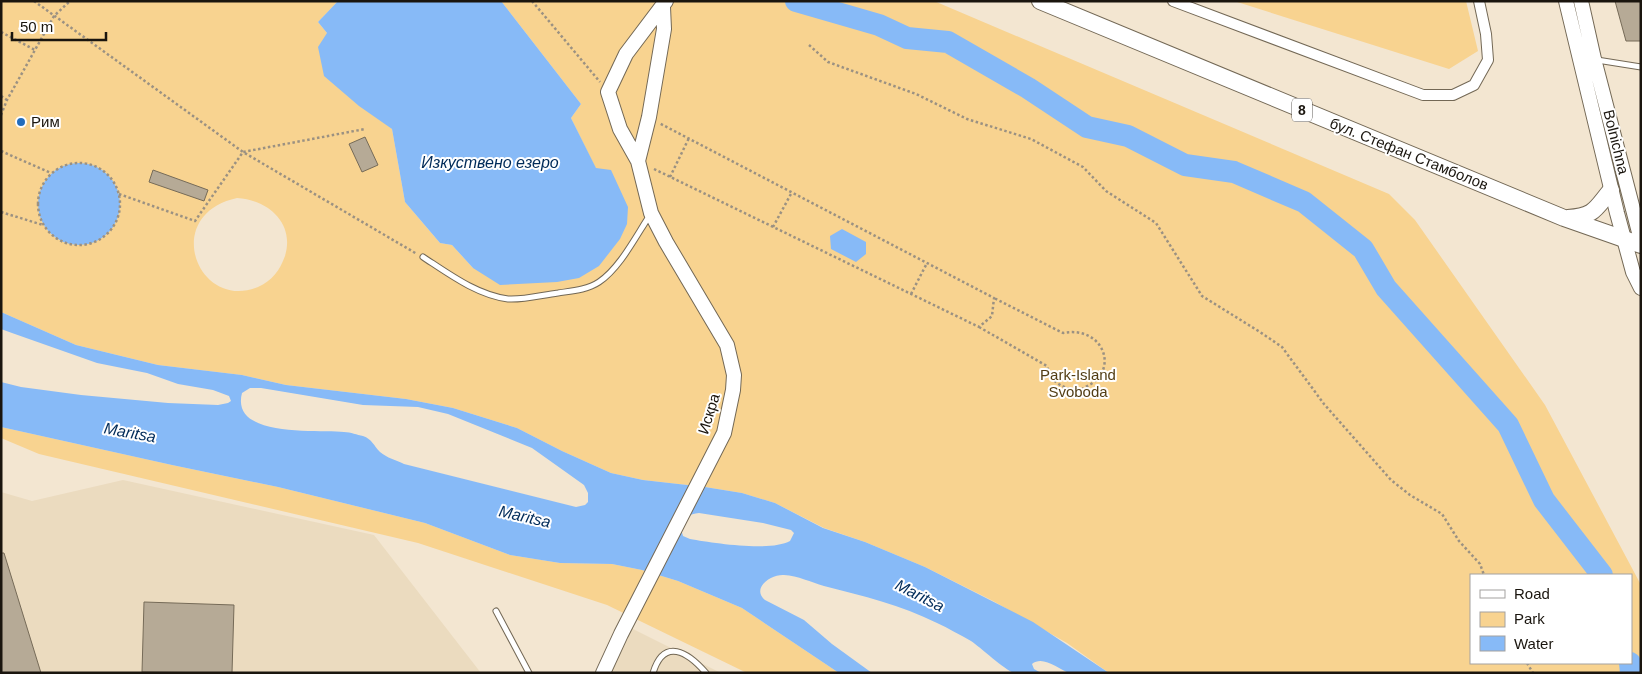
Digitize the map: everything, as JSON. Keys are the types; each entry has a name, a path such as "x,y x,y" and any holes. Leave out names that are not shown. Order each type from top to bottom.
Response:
{"main road":[{"name":"бул. Стефан Стамболов","path":"1040,1 1564,218 1641,246"},
{"path":"1564,218 1584,217 1593,213 1611,190"}],"street":[{"path":"1173,1 1423,95 1453,95 1474,85 1488,60 1486,34 1480,1"},
{"name":"Bolnichna","path":"1566,1 1624,240 1633,272 1641,288"},
{"name":"Bolnichna","path":"1581,1 1594,59 1641,240"},
{"path":"638,161 620,129 608,92 626,54 662,4"},
{"path":"638,161 649,118 664,29 662,4"},
{"name":"Искра","path":"603,673 724,432 733,390 734,375 727,345 651,213 638,161"}],"lane":[{"path":"1594,59 1641,67"},
{"path":"423,257 457,279 489,295 510,299 583,289 598,283 609,272 627,250 651,213"},
{"path":"496,611 529,673"},
{"path":"653,673 655,664 662,654 672,650 686,654 698,663 706,673"}],"path":[{"path":"34,1 243,152 423,257"},
{"path":"1,116 7,100 54,16 70,1"},
{"path":"532,1 608,92"},
{"path":"1,32 35,50"},
{"path":"809,46 828,62 916,94 967,118 1031,139 1083,168 1106,191 1156,223 1202,296 1282,347 1324,404 1391,480 1410,495 1442,514 1459,541 1480,564 1484,574"},
{"path":"1,96 7,100"},
{"path":"638,161 979,327 1047,366 1050,377 1061,386 1077,391 1092,385 1102,374 1105,358 1099,343 1088,335 1072,331 1062,333 649,118"},
{"path":"195,221 243,152 365,128"},
{"path":"670,177 689,138"},
{"path":"1,151 51,173"},
{"path":"74,163 85,163 95,166 107,173 114,182 119,194 120,209 117,220 110,232 94,242 73,245 61,241 43,225 38,210 38,196 43,183 51,173 61,167 74,163"},
{"path":"773,227 792,192"},
{"path":"119,194 199,223"},
{"path":"1,212 43,225"},
{"path":"911,294 927,262"},
{"path":"979,327 992,316 994,298"}],"shaded area":[{"path":"123,480 374,535 481,673 1,673 1,492 32,501"},
{"path":"629,627 721,673 609,673"}],"green space":[{"name":"Park-Island Svoboda","path":"1,1 338,1 318,22 384,122 392,129 405,202 440,243 452,245 473,268 596,169 571,118 581,104 501,1 934,1 1389,194 1415,220 1545,405 1641,585 1641,673 1109,673 1067,643 993,601 925,567 865,542 824,528 775,503 742,493 643,480 611,473 517,428 453,408 406,399 286,385 242,375 158,365 76,345 1,312","holes":["237,198 259,203 276,215 286,233 287,244 283,261 271,278 258,287 237,291 219,286 205,274 196,258 194,240 199,223 213,208"]},
{"path":"1234,1 1466,1 1478,51 1449,69"},
{"path":"1,427 278,487 425,523 510,555 560,563 612,564 642,570 678,581 742,608 839,673 747,673 607,605 418,543 39,454 1,438"}],"water":[{"name":"Изкуствено езеро","path":"338,1 501,1 581,104 571,118 596,168 611,170 628,207 627,224 620,239 599,266 579,278 557,282 500,285 473,268 452,245 440,243 405,202 392,129 359,106 324,76 318,47 327,33 318,22"},
{"path":"79,163 95,166 108,175 117,188 120,204 117,220 108,233 95,242 79,245 63,242 50,233 41,220 38,204 41,188 50,175 63,166"},
{"path":"842,229 866,242 866,254 856,262 831,249 830,236"},
{"name":"Maritsa","path":"1,312 76,345 158,365 242,375 286,385 406,399 453,408 517,428 611,473 643,480 742,493 775,503 823,528 865,542 925,567 1033,622 1109,673 1069,673 1041,661 1032,664 1034,669 1041,673 1014,673 971,641 910,611 794,577 779,575 769,579 761,587 760,591 765,600 804,620 832,644 872,673 839,673 742,608 678,581 642,570 612,564 560,563 510,555 425,523 278,487 1,427 1,382 21,387 81,395 168,403 218,405 231,401 229,396 213,390 178,384 147,373 97,363 1,329","holes":["250,388 261,388 363,405 418,407 448,414 532,448 584,485 588,493 588,502 585,505 576,507 404,464 383,454 366,437 352,433 280,429 263,425 250,418 242,408 242,393","699,513 763,523 791,530 794,533 790,541 769,546 726,544 690,539 683,536 680,526 682,523 690,515"]}],"building":[{"path":"1615,1 1641,1 1641,41 1626,41"},
{"path":"365,137 378,165 362,172 349,144"},
{"path":"153,170 208,190 204,201 149,182"},
{"path":"1,553 4,553 41,673 1,673"},
{"path":"144,602 234,605 232,673 142,672"}],"waterway":[{"path":"796,1 879,25 907,38 948,42 1028,88 1087,127 1128,136 1185,165 1234,172 1304,202 1363,249 1386,288 1508,425 1544,500 1601,574"},
{"path":"1630,664 1631,673"}],"place":[{"name":"Рим","path":"21,122"}]}
